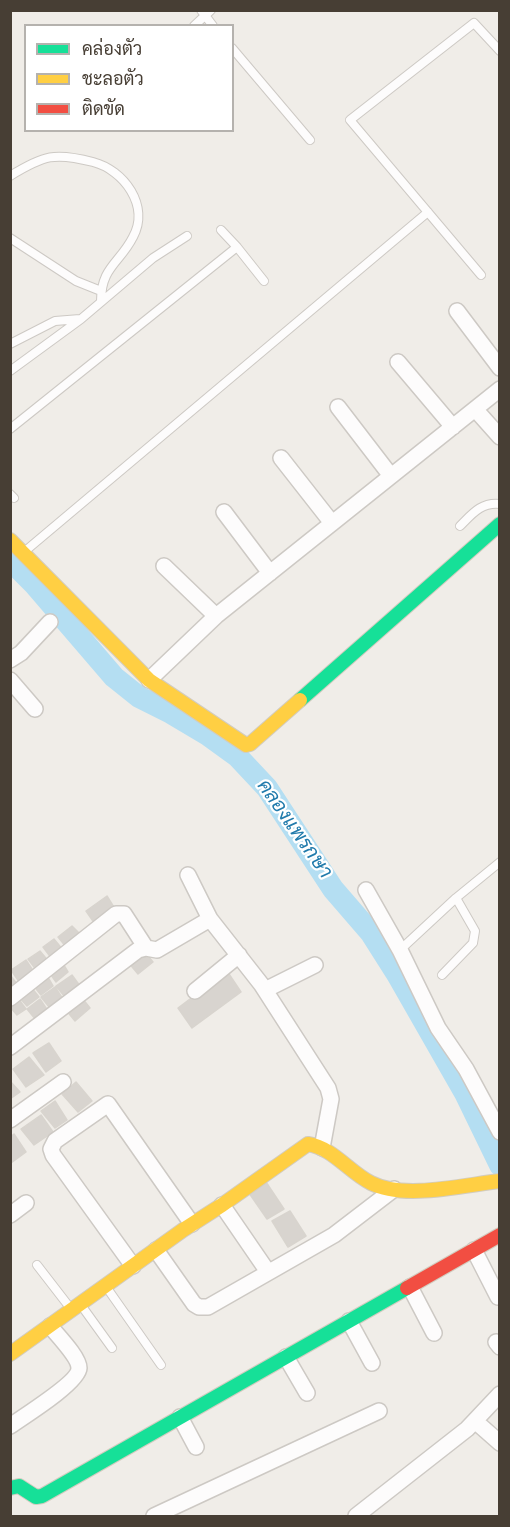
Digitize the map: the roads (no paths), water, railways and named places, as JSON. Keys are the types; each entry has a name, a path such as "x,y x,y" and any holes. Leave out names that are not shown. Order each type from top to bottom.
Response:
{"street":[{"path":"457,311 500,368"},
{"path":"398,362 453,427"},
{"path":"150,680 216,616 500,389"},
{"path":"338,407 391,476"},
{"path":"475,409 500,437"},
{"path":"281,458 332,523"},
{"path":"224,512 270,573"},
{"path":"10,540 150,680 246,745 250,744 500,524"},
{"path":"164,566 216,616"},
{"path":"10,660 21,653 50,622"},
{"path":"10,680 35,709"},
{"path":"188,875 210,919 265,990 328,1088 330,1106 322,1148"},
{"path":"366,890 400,950 438,1028 466,1069 500,1132"},
{"path":"10,998 116,914 124,914 146,948"},
{"path":"10,1047 142,948 158,950 210,919"},
{"path":"195,991 239,955"},
{"path":"265,990 315,965"},
{"path":"10,1120 63,1082"},
{"path":"133,1266 53,1155 51,1149 55,1141 108,1104 192,1224"},
{"path":"10,1354 308,1144 322,1148 375,1185 394,1189 438,1188 499,1181"},
{"path":"156,1250 194,1304 203,1308 334,1235 394,1189"},
{"path":"10,1215 26,1203"},
{"path":"222,1205 268,1272"},
{"path":"10,1488 19,1486 36,1497 42,1496 500,1235"},
{"path":"474,1250 498,1297"},
{"path":"410,1287 434,1333"},
{"path":"349,1321 372,1363"},
{"path":"10,1426 78,1374 76,1359 50,1326"},
{"path":"286,1357 307,1393"},
{"path":"356,1516 467,1430 500,1394"},
{"path":"154,1516 379,1411"},
{"path":"180,1417 196,1447"},
{"path":"475,1420 500,1443"}],"lane":[{"path":"196,24 206,12"},
{"path":"481,275 350,120 474,23 500,51"},
{"path":"234,50 310,140"},
{"path":"10,176 34,162 54,156 68,156 101,164 128,184 135,198 138,225 133,238 101,285 101,301"},
{"path":"23,553 428,212"},
{"path":"221,230 264,281"},
{"path":"10,371 81,319 153,258 187,236"},
{"path":"10,238 76,281 101,291"},
{"path":"10,429 237,247"},
{"path":"10,344 55,321 81,319"},
{"path":"460,526 482,506 500,504"},
{"path":"400,950 456,898 500,862"},
{"path":"442,975 473,943 476,931 456,898"},
{"path":"37,1264 112,1348"},
{"path":"106,1286 161,1365"}],"waterway":[{"name":"คลองแพรกษา","path":"10,560 35,585 114,677 139,697 208,735 237,756 267,788 333,889 371,933 397,974 465,1093 500,1165"}]}
